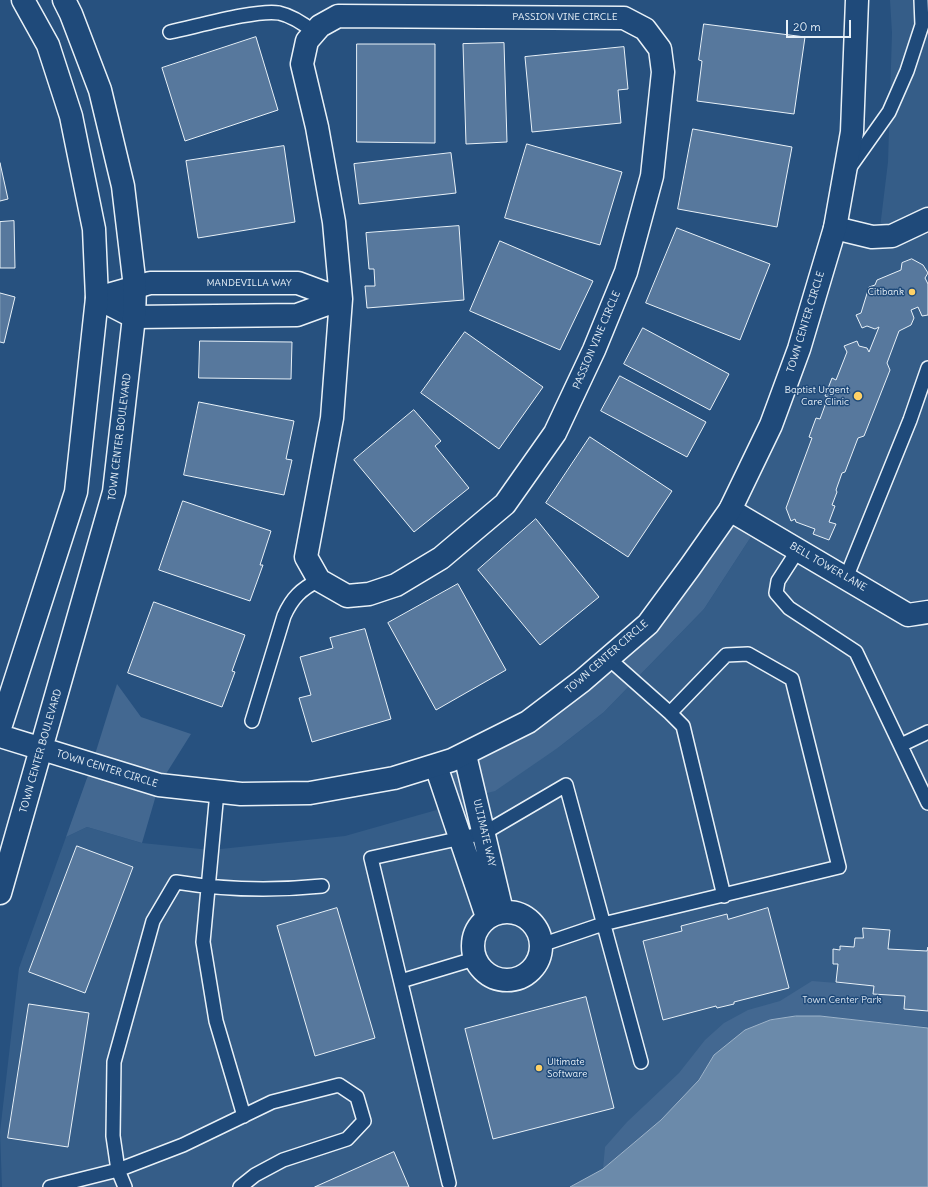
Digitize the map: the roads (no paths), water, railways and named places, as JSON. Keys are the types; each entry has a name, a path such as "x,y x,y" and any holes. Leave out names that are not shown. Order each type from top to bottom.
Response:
{"street":[{"path":"0,728 76,492 97,298 94,229 71,116 48,45 23,0"},
{"name":"TOWN CENTER CIRCLE","path":"0,736 159,785 241,794 310,793 394,778 436,766 465,755 528,722 582,681 648,624 730,510 771,425 799,349 835,228 852,132 857,0"},
{"name":"TOWN CENTER BOULEVARD","path":"0,893 42,750 114,492 134,317 135,287 121,178 100,90 69,5"},
{"name":"PASSION VINE CIRCLE","path":"338,16 624,18 645,29 660,49 663,72 652,176 626,272 594,350 555,433 505,504 441,558 396,585 369,594 347,596 319,580 306,557 332,418 341,299 334,222 317,127 302,64 307,41 320,26 338,16"},
{"path":"835,228 872,237 892,236 928,219"},
{"name":"MANDEVILLA WAY","path":"97,298 150,283 298,283 341,299"},
{"path":"97,298 134,317 297,315 341,299"},
{"name":"BELL TOWER LANE","path":"730,510 908,615 927,616"},
{"name":"ULTIMATE WAY","path":"465,755 484,833 495,914"},
{"name":"ULTIMATE WAY","path":"436,766 460,839 495,914"},
{"path":"514,912 525,916 536,929 541,945 539,957 534,968 525,975 513,980 501,980 490,976 481,969 474,959 472,947 473,936 479,926 495,914 514,912"}],"lane":[{"path":"844,175 889,112 908,71 925,26 921,0"},
{"path":"170,32 253,14 279,13 301,21 314,32"},
{"path":"846,578 910,420 928,368"},
{"path":"798,550 778,581 776,593 789,608 856,652 928,803"},
{"path":"252,721 289,603 297,594 319,580"},
{"path":"541,945 603,924 839,867 792,679 748,654 726,655 670,713"},
{"path":"608,658 683,726 724,896"},
{"path":"901,745 928,732"},
{"path":"449,1183 372,858 484,833 566,786 641,1062"},
{"path":"217,792 203,942 216,1021 244,1116"},
{"path":"125,1187 118,1170 113,1136 114,1062 154,921 176,882 208,887 282,890 322,886"},
{"path":"401,981 474,959"},
{"path":"50,1187 118,1170 183,1145 272,1102 339,1085 357,1097 364,1121 347,1139 282,1160 255,1175 240,1187"}],"place":[{"name":"Citibank","path":"912,292"},
{"name":"Baptist Urgent Care Clinic","path":"858,396"},
{"name":"Ultimate Software","path":"539,1068"}],"park label":[{"name":"Town Center Park","path":"842,1000"}]}
